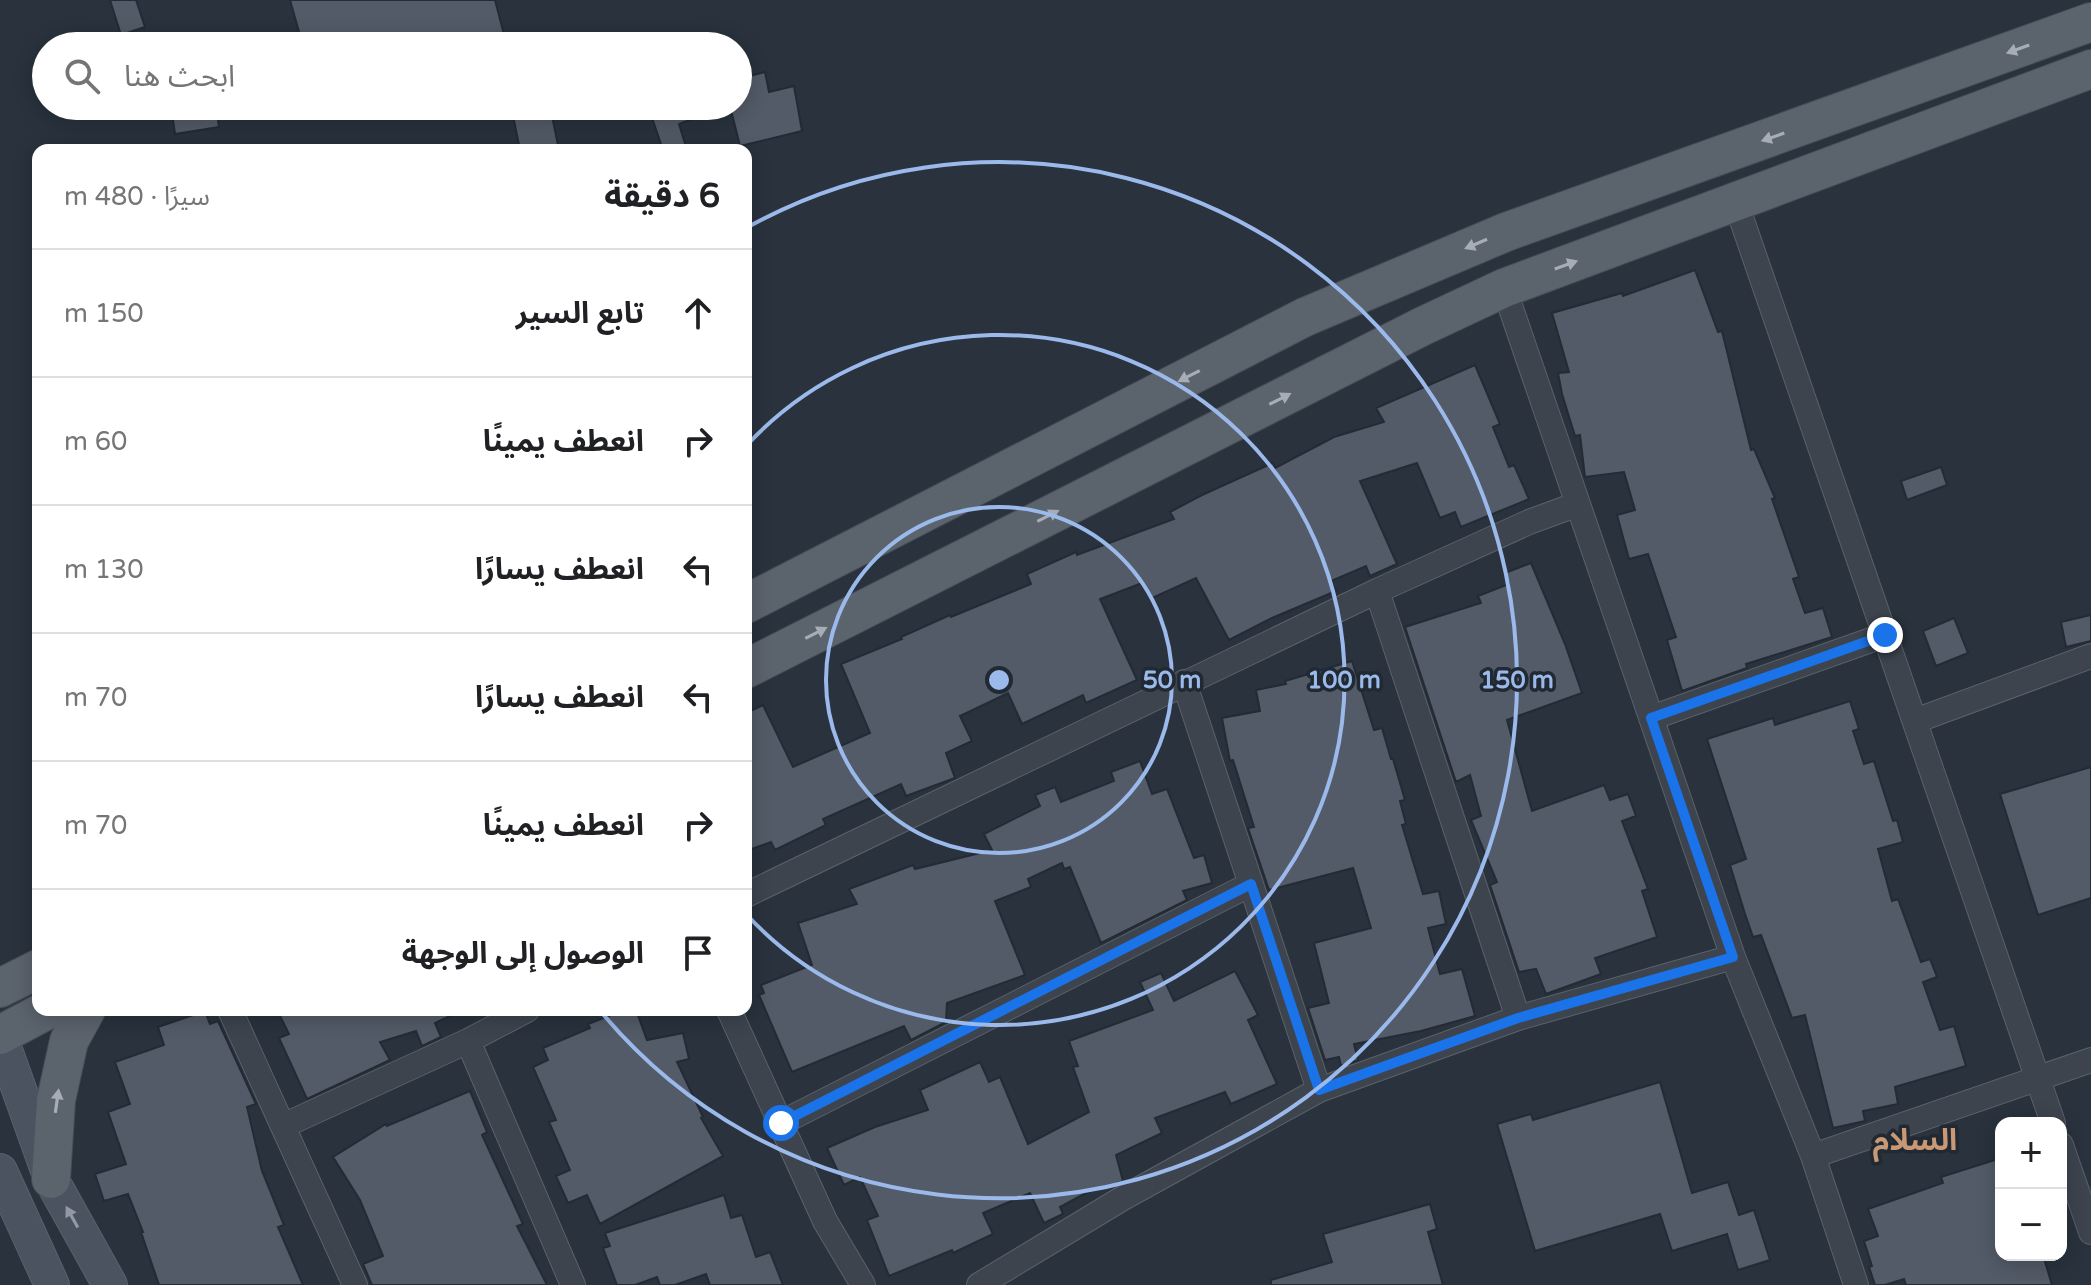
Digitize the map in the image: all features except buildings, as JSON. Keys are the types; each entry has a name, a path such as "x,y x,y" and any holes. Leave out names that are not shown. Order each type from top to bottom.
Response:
{"main road":[{"path":"752,601 1305,317 1506,232 2091,22"},
{"path":"752,666 1423,326 1504,288 2091,69"},
{"path":"0,988 32,972"},
{"path":"0,1035 36,1016"},
{"path":"51,1179 56,1100 69,1041 83,1016"}],"street":[{"path":"1736,203 2051,1117"},
{"path":"1504,288 1733,957 1813,1156 1856,1285"},
{"path":"752,892 1377,591 1529,522 1578,504"},
{"path":"1377,591 1518,1018"},
{"path":"1651,718 1885,635"},
{"path":"1915,721 2091,656"},
{"path":"1184,682 1319,1090"},
{"path":"781,1123 1251,884"},
{"path":"979,1285 1123,1198 1319,1090 1518,1018 1733,957"},
{"path":"233,1016 355,1285"},
{"path":"283,1126 516,1016"},
{"path":"732,1016 825,1221 863,1285"},
{"path":"0,1035 51,1179 110,1285"},
{"path":"468,1041 573,1285"},
{"path":"1813,1156 2091,1060"},
{"path":"2067,1162 2091,1232"},
{"path":"0,1171 52,1285"}],"district":[{"name":"السلام","path":"1915,1140"}],"route":[{"path":"781,1123 1251,884 1319,1090 1518,1018 1733,957 1651,718 1885,635"}]}
